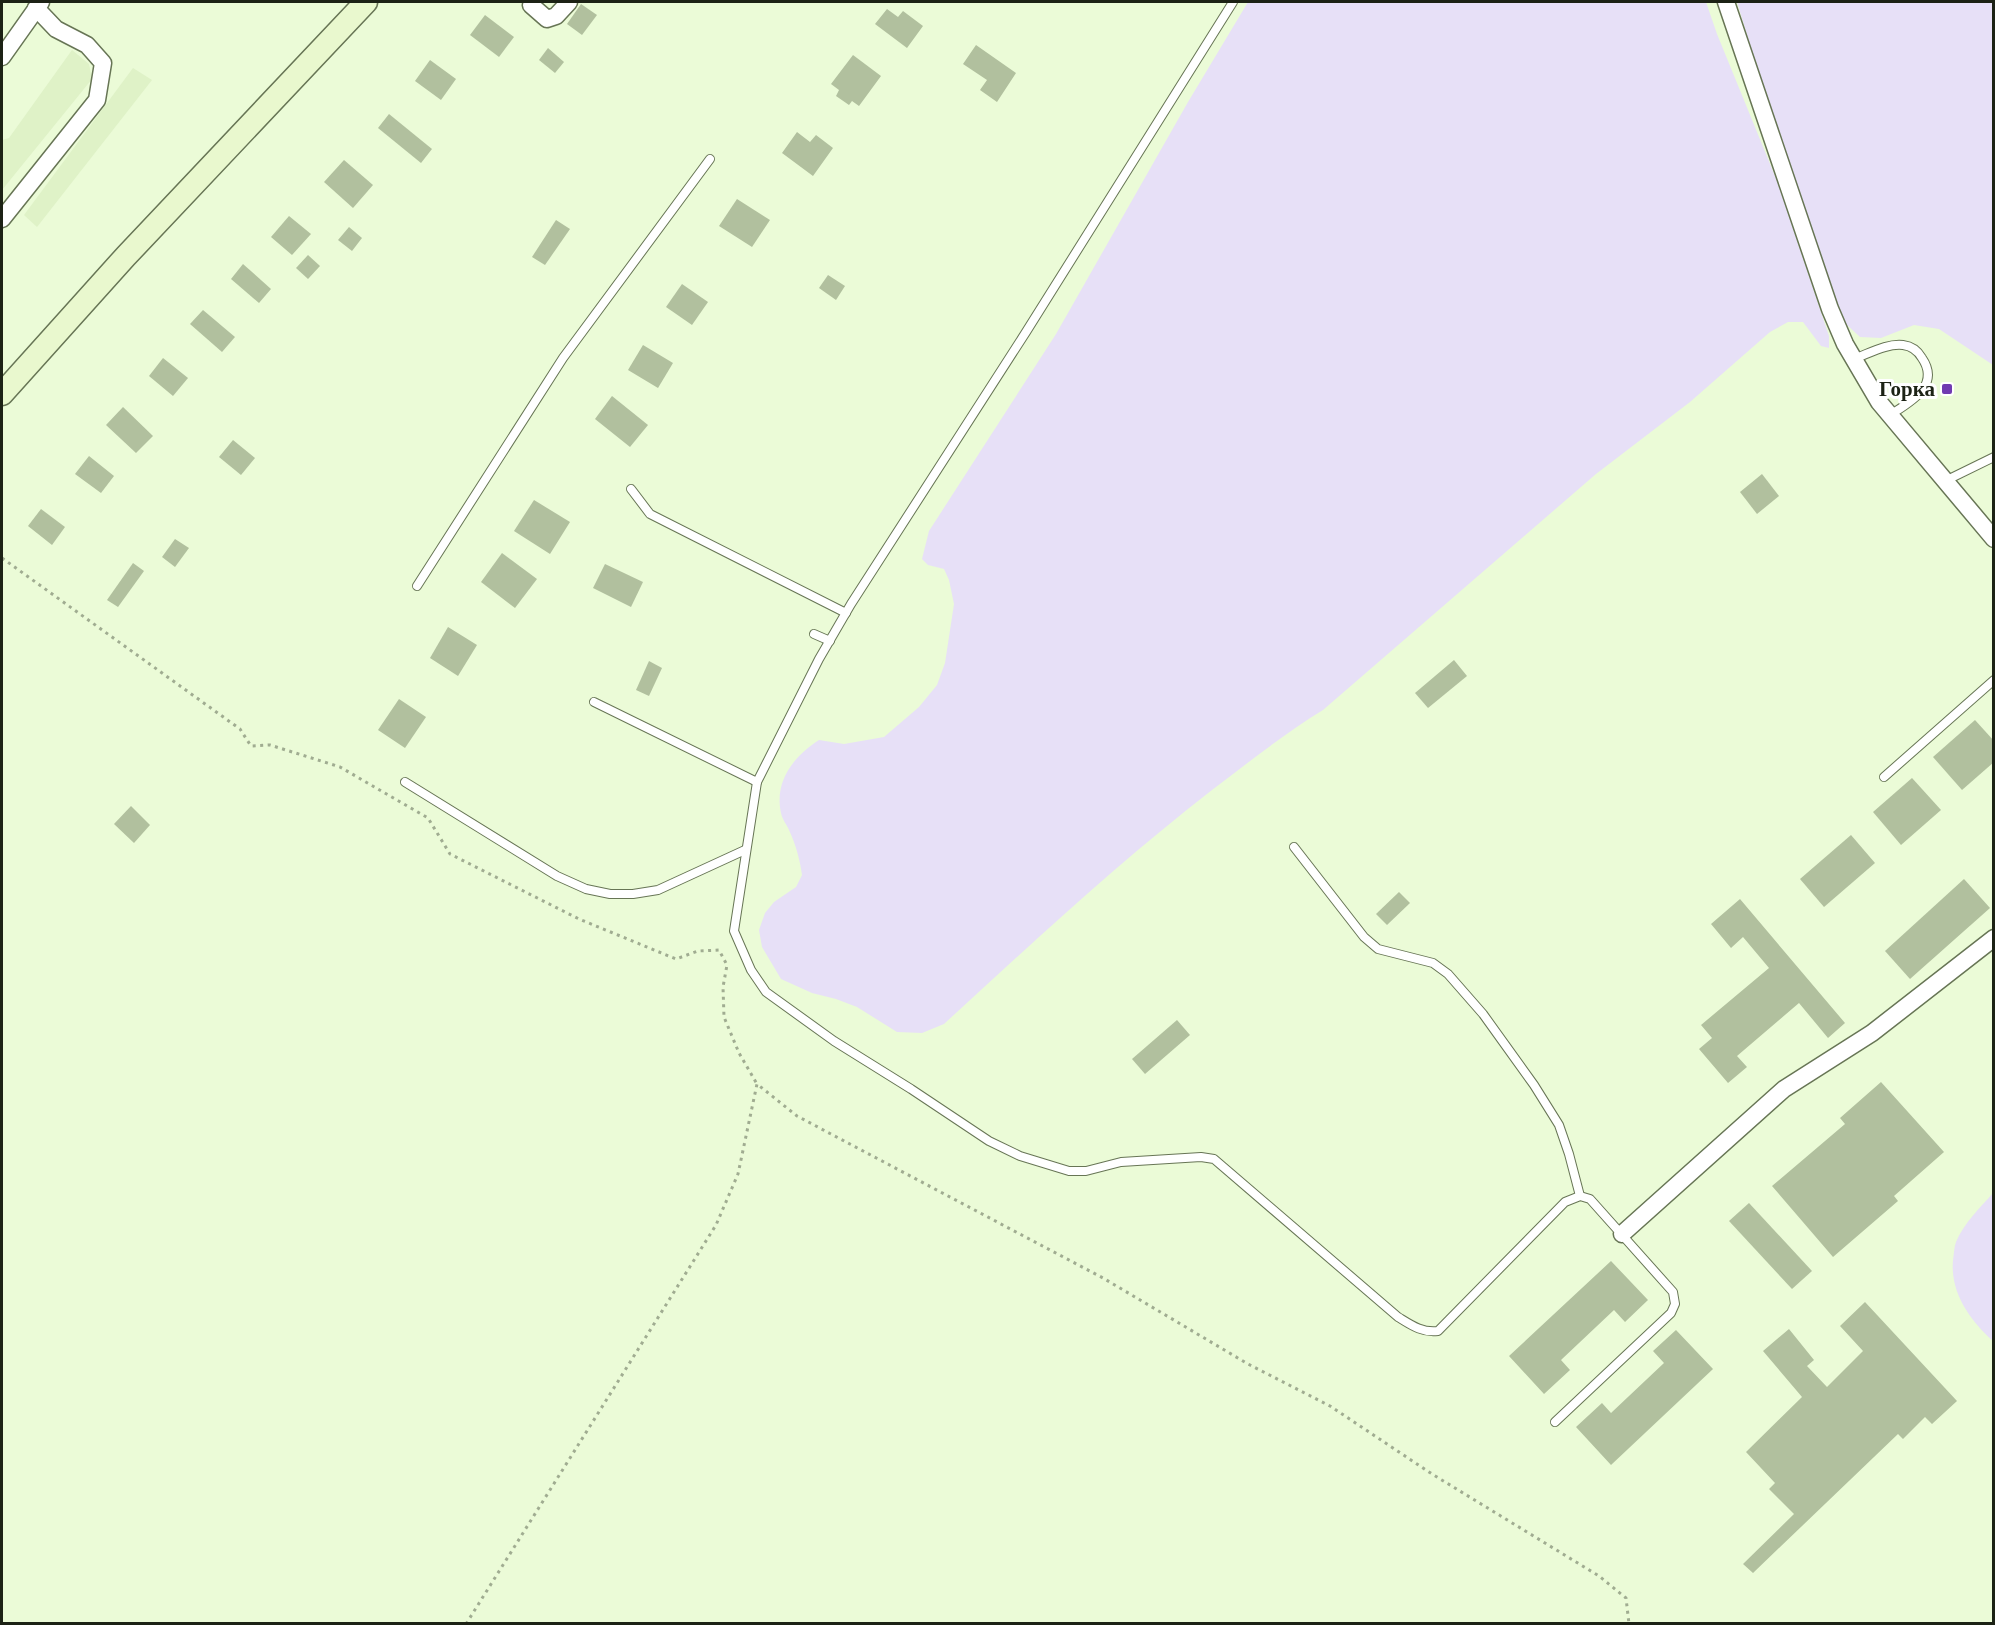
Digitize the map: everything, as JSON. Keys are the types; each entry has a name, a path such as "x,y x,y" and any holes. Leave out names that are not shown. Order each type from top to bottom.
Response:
{"main road":[{"path":"2,394 126,256 366,2"}],"street":[{"path":"531,6 547,19 556,16 569,2"},
{"path":"1726,2 1830,309 1853,359 1879,402 1994,539"},
{"path":"2,57 39,5 56,29 87,45 103,63 97,100 2,219"},
{"path":"1622,1234 1784,1089 1872,1033 1994,938"}],"lane":[{"path":"1233,2 830,641 757,782 734,931 751,970 766,992 834,1041 989,1141 1020,1156 1069,1171 1086,1171 1121,1162 1201,1156 1214,1159 1398,1317 1428,1332 1438,1331 1566,1202 1580,1196 1590,1199 1673,1292 1675,1304 1671,1313 1555,1422"},
{"path":"417,586 562,358 710,159"},
{"path":"1853,359 1887,347 1904,345 1919,352 1925,361 1928,381 1924,389 1916,398 1890,415"},
{"path":"1945,481 1994,457"},
{"path":"631,489 650,514 846,613"},
{"path":"814,634 830,641"},
{"path":"1884,777 1994,680"},
{"path":"594,702 757,782"},
{"path":"405,782 557,876 586,889 610,894 633,894 658,890 745,850"},
{"path":"1294,847 1364,937 1378,949 1433,963 1448,974 1483,1014 1559,1125 1580,1196"}],"path":[{"path":"2,558 240,729 251,746 270,745 340,767 428,818 450,854 579,919 676,959 699,951 719,950 727,965 723,987 724,1017 739,1053 757,1084 797,1116 1104,1278 1248,1364 1330,1406 1431,1474 1599,1576 1626,1598 1629,1623"},
{"path":"466,1623 716,1225 738,1174 757,1084"}],"shaded area":[{"path":"1248,2 1706,2 1777,181 1829,336 1829,348 1821,346 1803,322 1788,322 1770,332 1690,402 1596,474 1323,710 1253,759 1143,846 1075,904 944,1024 922,1033 897,1032 857,1007 812,993 781,979 762,947 759,930 765,913 774,902 796,887 802,875 796,847 781,813 780,790 783,780 794,762 819,740 844,744 884,737 919,707 937,685 945,663 954,604 944,569 928,565 922,559 929,531 1056,334 1188,102"},
{"path":"1737,2 1993,2 1993,365 1939,329 1914,325 1881,338 1860,337 1846,324 1835,304 1776,131"},
{"path":"72,50 89,64 92,79 2,190 2,140 9,138"},
{"path":"133,68 152,80 37,227 24,215"},
{"path":"1993,1193 1993,1341 1969,1315 1958,1295 1953,1260 1954,1248 1963,1228"}],"building":[{"path":"581,4 597,15 582,35 567,24"},
{"path":"887,9 898,17 903,11 923,26 907,48 875,24"},
{"path":"485,15 514,37 499,57 470,35"},
{"path":"976,45 1016,73 997,102 980,90 987,80 963,64"},
{"path":"548,48 564,62 555,73 539,60"},
{"path":"853,55 881,76 859,106 852,101 849,105 836,96 839,90 831,84"},
{"path":"430,60 456,79 441,100 415,81"},
{"path":"389,114 432,149 421,163 378,128"},
{"path":"797,132 810,142 816,135 833,148 813,176 782,153"},
{"path":"344,160 373,185 353,208 324,182"},
{"path":"737,199 770,220 752,247 719,226"},
{"path":"289,216 311,234 292,255 271,237"},
{"path":"556,220 570,229 545,265 532,257"},
{"path":"349,227 362,238 352,251 338,240"},
{"path":"308,255 320,266 308,279 296,268"},
{"path":"243,264 271,289 259,303 231,279"},
{"path":"828,275 845,286 836,300 819,288"},
{"path":"682,284 708,302 692,325 666,307"},
{"path":"203,310 235,337 222,352 190,324"},
{"path":"643,345 673,363 658,388 628,370"},
{"path":"163,358 188,378 173,396 149,376"},
{"path":"612,396 648,425 630,447 595,419"},
{"path":"123,407 153,436 136,453 106,425"},
{"path":"233,440 255,458 241,475 219,457"},
{"path":"89,456 114,476 101,493 75,474"},
{"path":"1762,474 1779,496 1757,514 1740,492"},
{"path":"534,500 570,522 550,554 514,531"},
{"path":"41,509 65,527 52,545 28,526"},
{"path":"175,539 189,548 175,567 162,557"},
{"path":"502,553 537,579 515,608 481,582"},
{"path":"133,563 144,571 118,607 107,600"},
{"path":"605,564 643,582 631,607 593,588"},
{"path":"448,627 477,645 458,676 430,658"},
{"path":"1454,660 1467,676 1428,708 1415,693"},
{"path":"649,661 662,668 649,696 636,690"},
{"path":"399,699 426,717 405,748 378,730"},
{"path":"1975,720 1994,741 1994,762 1962,790 1933,757"},
{"path":"1912,778 1941,810 1901,845 1873,812"},
{"path":"131,806 150,825 134,843 114,824"},
{"path":"1851,835 1875,863 1824,907 1800,879"},
{"path":"1964,879 1990,908 1910,979 1885,951"},
{"path":"1399,892 1410,903 1387,925 1376,914"},
{"path":"1740,899 1845,1023 1828,1038 1799,1003 1737,1056 1747,1067 1728,1083 1699,1049 1712,1038 1701,1025 1769,968 1743,937 1731,948 1711,924"},
{"path":"1177,1020 1190,1035 1145,1074 1132,1059"},
{"path":"1881,1082 1944,1152 1894,1196 1898,1201 1833,1257 1772,1186 1845,1124 1840,1118"},
{"path":"1749,1203 1812,1271 1792,1289 1729,1221"},
{"path":"1611,1261 1648,1300 1625,1322 1614,1310 1561,1360 1570,1370 1544,1394 1509,1356"},
{"path":"1865,1302 1957,1401 1932,1424 1925,1417 1903,1439 1898,1434 1753,1573 1743,1564 1794,1514 1769,1489 1775,1483 1746,1452 1802,1397 1763,1351 1789,1329 1814,1360 1807,1366 1827,1387 1863,1351 1840,1326"},
{"path":"1676,1330 1713,1369 1611,1465 1576,1427 1602,1403 1611,1413 1664,1363 1653,1351"}],"place":[{"name":"Горка","path":"1947,389"}]}
